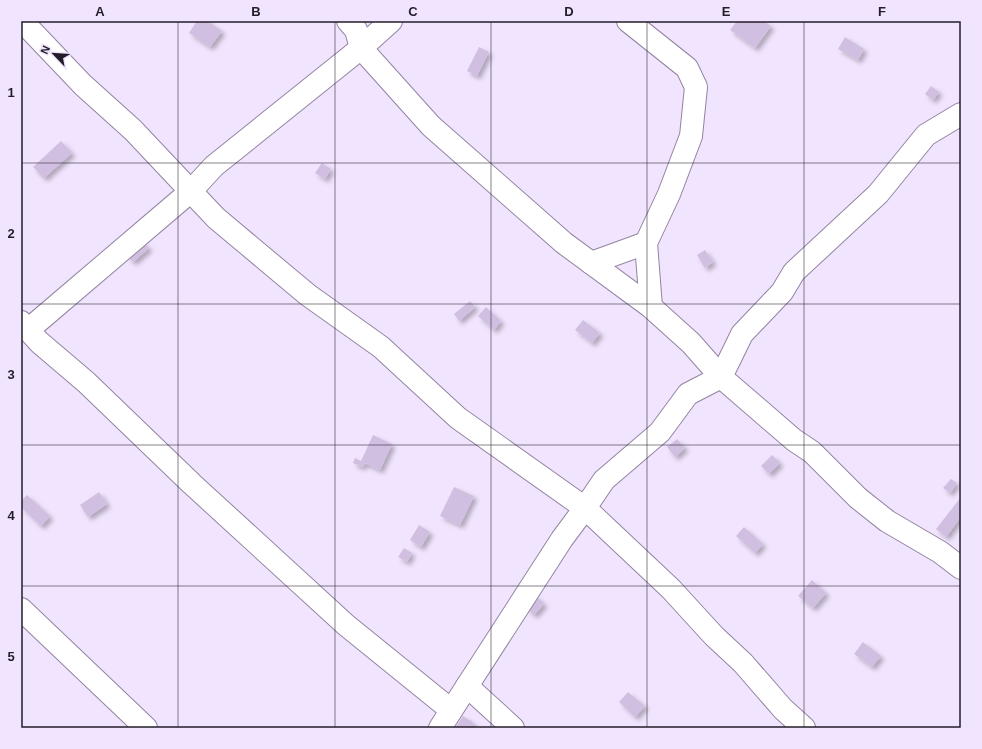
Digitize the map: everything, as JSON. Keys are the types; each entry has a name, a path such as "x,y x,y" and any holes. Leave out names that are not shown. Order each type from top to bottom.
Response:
{"street":[{"path":"22,21 83,85 133,130 216,218 308,295 381,347 458,418 585,508 671,589 714,636 743,664 783,709 804,728"},
{"path":"348,21 356,30 361,48 431,126 564,243 651,307 691,343 721,377 794,440 812,452 858,498 887,520 940,552 961,568"},
{"path":"392,21 361,48 214,166 191,191 25,326 39,342 86,382 198,489 346,625 452,710"},
{"path":"628,21 687,68 696,87 692,136 646,243 651,307"},
{"path":"440,728 562,539 604,480 660,432 688,394 721,377 742,334 782,292 794,272 878,194 926,135 961,114"},
{"path":"591,263 646,243"},
{"path":"21,609 146,728"},
{"path":"467,686 513,728"}],"building":[{"path":"197,21 208,21 222,31 210,47 189,33"},
{"path":"737,21 764,21 771,26 755,48 730,30"},
{"path":"845,37 864,49 858,60 838,49"},
{"path":"479,47 489,52 477,76 467,71"},
{"path":"931,86 939,92 933,100 925,94"},
{"path":"61,141 72,153 44,178 33,167"},
{"path":"322,163 331,169 325,179 315,173"},
{"path":"143,242 149,248 133,262 127,256"},
{"path":"705,250 713,262 705,268 697,255"},
{"path":"470,301 475,307 459,321 454,314"},
{"path":"486,307 501,321 494,330 478,316"},
{"path":"583,320 600,333 592,343 575,330"},
{"path":"373,435 392,444 380,470 365,463 362,467 353,463 355,458 361,461"},
{"path":"677,439 685,448 675,457 667,447"},
{"path":"772,455 780,463 769,474 761,466"},
{"path":"951,479 957,483 950,493 943,488"},
{"path":"454,487 474,496 460,525 440,516"},
{"path":"99,492 107,504 88,517 80,505"},
{"path":"27,495 50,516 41,526 21,507 21,501"},
{"path":"961,497 961,517 946,537 936,529"},
{"path":"419,525 430,532 421,547 410,540"},
{"path":"744,527 763,544 755,553 736,536"},
{"path":"404,548 412,553 407,562 398,557"},
{"path":"812,580 826,593 813,608 798,596"},
{"path":"535,595 544,604 534,615 525,607"},
{"path":"863,642 881,656 872,667 854,654"},
{"path":"628,692 645,706 635,717 619,702"},
{"path":"463,716 474,723 471,728 455,728"}]}
